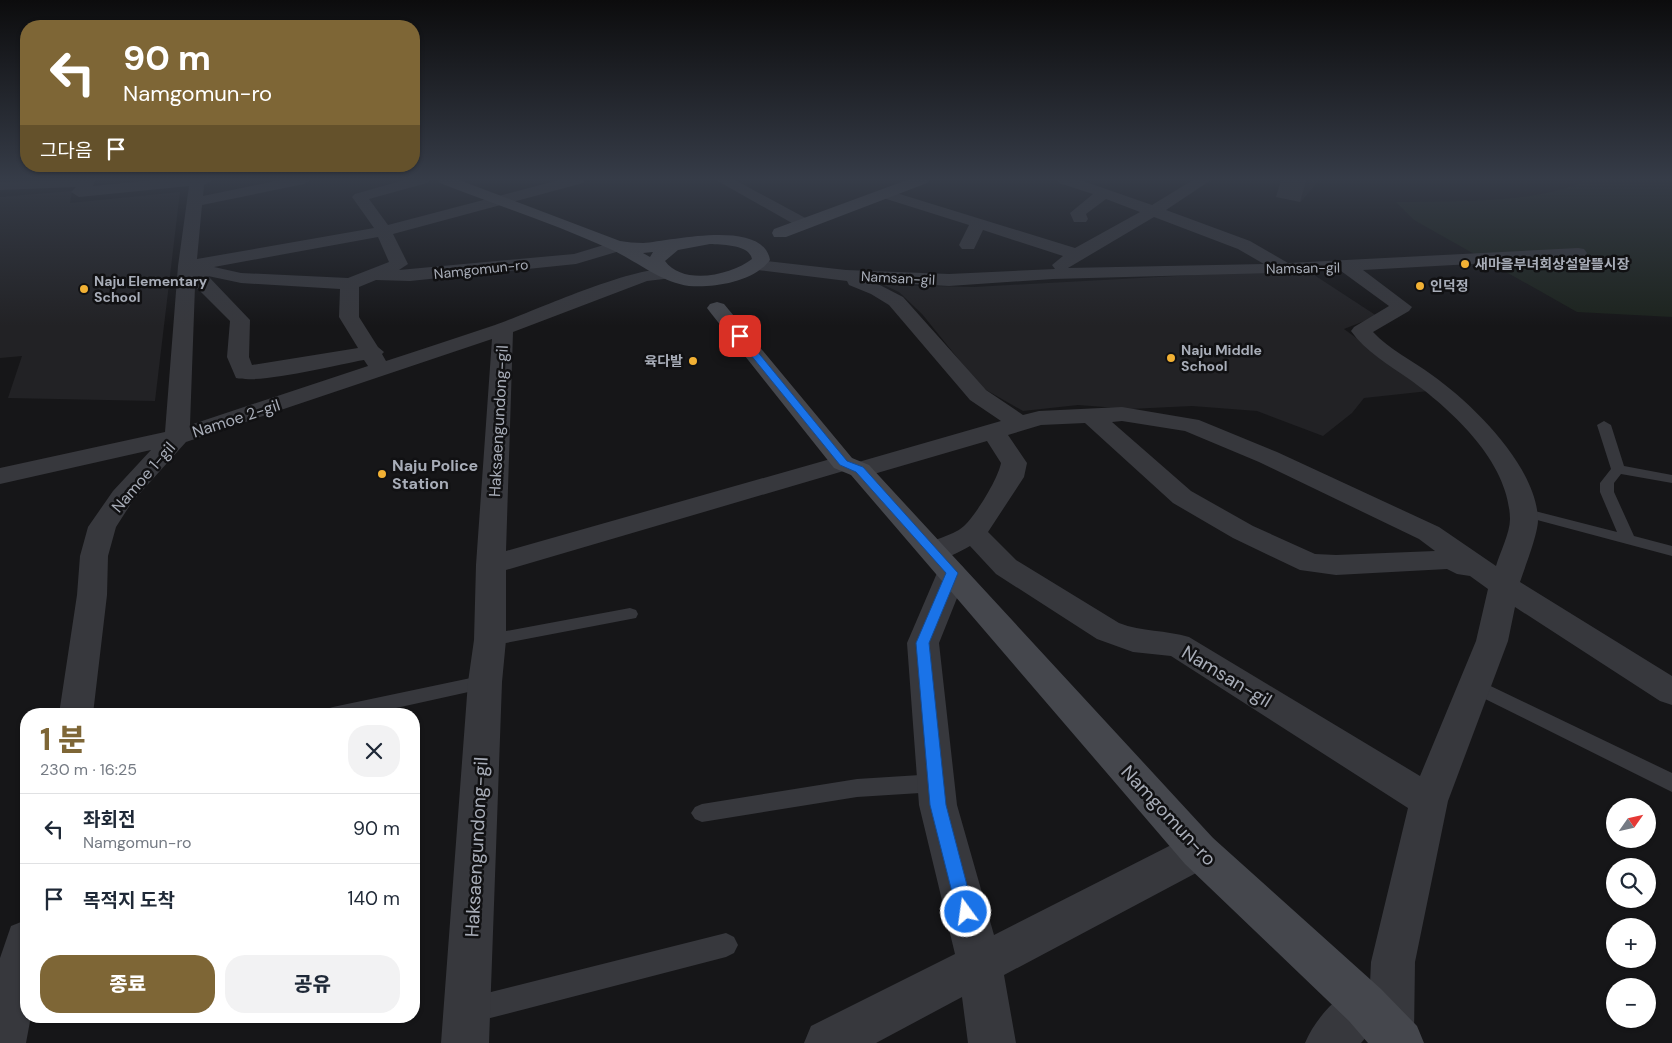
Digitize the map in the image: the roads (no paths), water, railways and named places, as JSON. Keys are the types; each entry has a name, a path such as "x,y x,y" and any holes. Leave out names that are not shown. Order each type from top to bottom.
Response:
{"street":[{"name":"Namoe 1-gil","path":"77,708 92,595 94,556 102,528 122,497 177,437 193,268 194,229"},
{"path":"193,268 393,229"},
{"path":"573,229 617,246 665,272 698,298 717,308 717,288 754,264 765,243 780,233 792,229"},
{"path":"968,246 975,229"},
{"path":"990,229 1076,254"},
{"path":"1053,274 1057,268 1076,254 1124,229"},
{"path":"1200,229 1244,245 1285,269"},
{"path":"193,268 241,278 350,284 399,264 384,231"},
{"path":"617,246 641,248 710,239 780,233"},
{"path":"710,239 742,243 754,264"},
{"path":"680,244 659,255 656,261 665,272 694,280 711,280 754,264"},
{"name":"Namgomun-ro","path":"370,276 410,276 576,259 617,246"},
{"path":"1344,266 1578,253"},
{"name":"Namsan-gil","path":"754,264 846,275 949,280 1053,274 1344,266 1402,307 1361,331 1370,341 1426,381 1461,410 1486,438 1516,480 1524,521 1504,586 1492,641 1476,686 1429,801 1393,962 1385,1027"},
{"name":"Namoe 2-gil","path":"193,268 199,280 240,320 238,357 244,372 377,360"},
{"name":"Haksaengundong-gil","path":"465,1043 485,682 490,640 491,565 503,328 644,276 665,272"},
{"name":"Namsan-gil","path":"846,275 896,301 978,395 1019,423"},
{"path":"350,284 349,318 377,360"},
{"name":"Namgomun-ro","path":"717,308 852,466 944,563 1198,851 1385,1027"},
{"name":"Namoe 2-gil","path":"0,476 177,437 377,360 503,328"},
{"path":"1089,414 1182,497 1243,532 1310,563 1336,565 1452,559 1504,586"},
{"path":"491,565 852,466 1039,418 1089,414 1122,414 1191,425 1268,457 1429,533 1504,586 1672,692"},
{"path":"992,1043 980,964 938,805 923,643 944,563 973,533 1011,477 1014,463 993,430"},
{"name":"Namsan-gil","path":"973,533 1006,566 1108,631 1133,641 1178,645 1429,801"},
{"path":"828,1043 1198,851"},
{"path":"2,1043 20,966"},
{"path":"1329,1043 1385,1027"}],"lane":[{"path":"1604,425 1618,469"},
{"path":"1618,469 1607,483 1607,492 1628,539"},
{"path":"1618,469 1672,479"},
{"path":"1523,512 1672,551"},
{"path":"490,640 630,614"},
{"path":"362,708 485,682"},
{"path":"1476,686 1672,783"},
{"path":"702,813 857,788 936,783"},
{"path":"467,1011 726,945"}],"place":[{"name":"새마을부녀회상설알뜰시장","path":"1465,264"},
{"name":"인덕정","path":"1420,286"},
{"name":"Naju Elementary School","path":"84,289"},
{"name":"Naju Middle School","path":"1171,358"},
{"name":"육다발","path":"693,361"},
{"name":"Naju Police Station","path":"382,474"}]}
